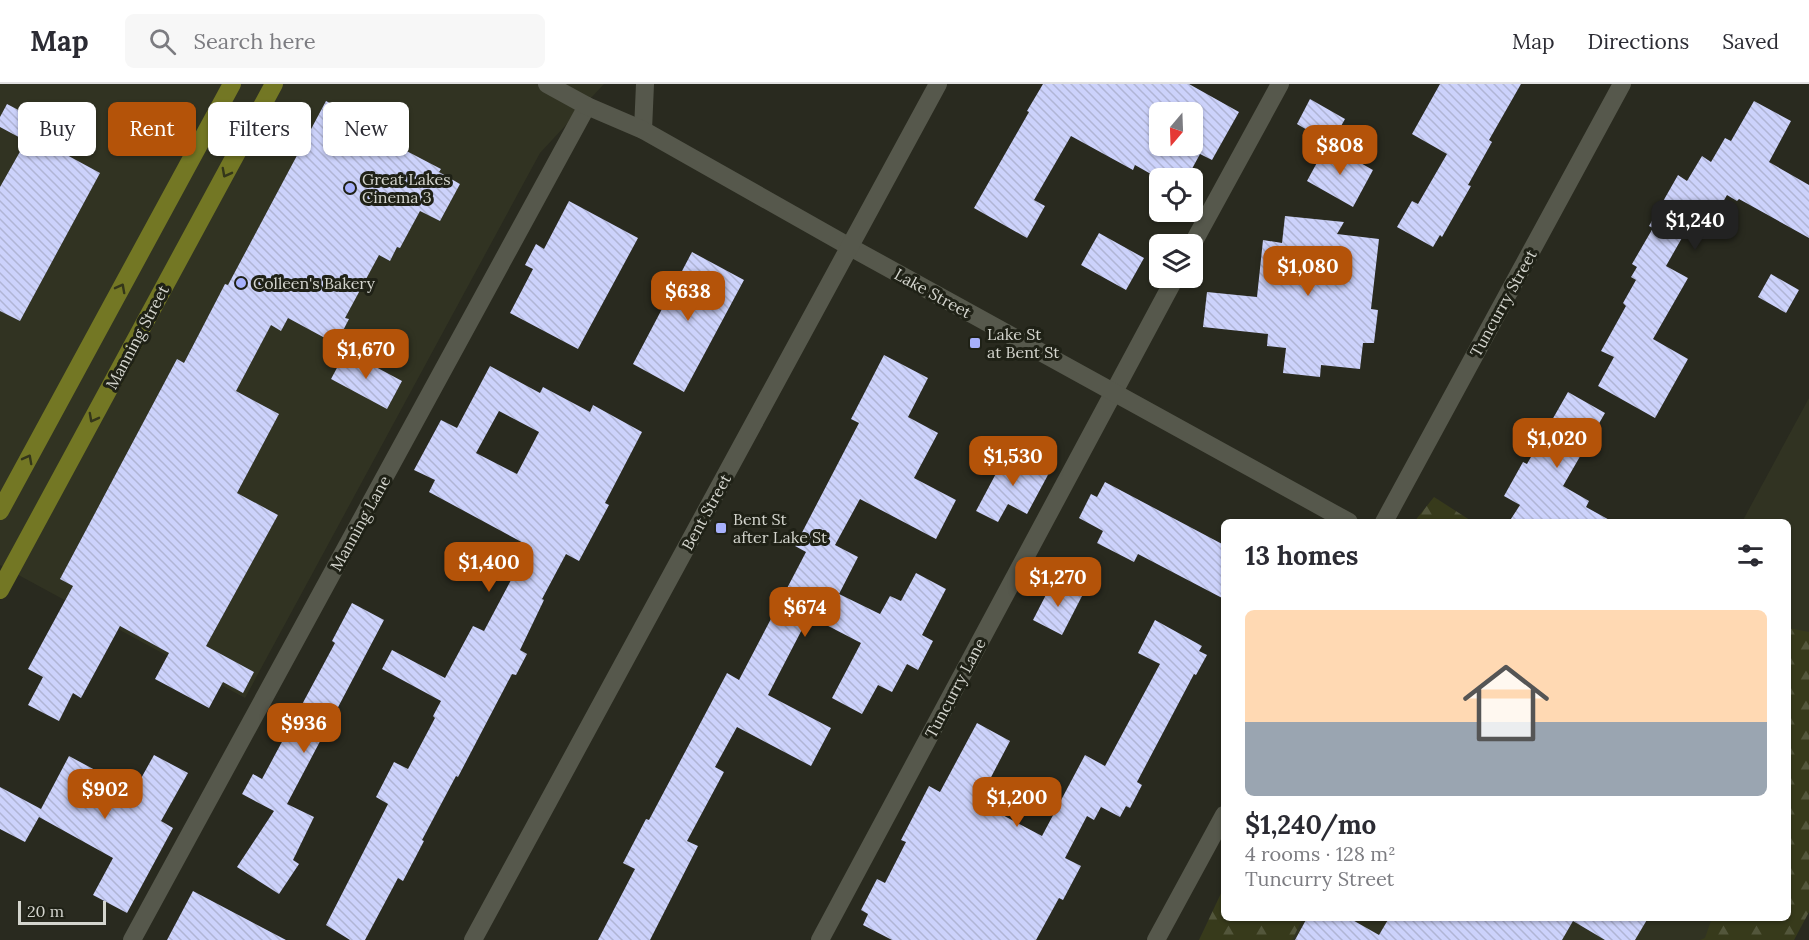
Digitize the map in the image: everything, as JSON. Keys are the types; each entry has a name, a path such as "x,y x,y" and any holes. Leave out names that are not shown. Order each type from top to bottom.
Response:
{"main road":[{"path":"0,511 232,84"},
{"name":"Manning Street","path":"0,591 274,84"}],"street":[{"name":"Lake Street","path":"547,84 587,106 643,130 1344,519"},
{"path":"643,130 645,84"},
{"name":"Bent Street","path":"473,940 938,84"},
{"path":"1198,234 1280,84"},
{"name":"Tuncurry Street","path":"1386,519 1622,84"},
{"name":"Manning Lane","path":"132,940 587,106"},
{"name":"Tuncurry Lane","path":"820,940 1169,288"},
{"path":"1156,940 1221,821"}],"shaded area":[{"path":"0,84 604,84 540,153 245,698 0,565"},
{"path":"1809,398 1809,691 1791,682 1791,519 1744,519"},
{"path":"1222,921 1774,921 1764,940 1206,940"}],"green space":[{"path":"1434,497 1468,519 1416,519"},
{"path":"1791,629 1809,632 1809,912 1794,940 1700,940 1705,938 1711,921 1791,921"},
{"path":"1221,893 1221,921 1302,921 1292,940 1199,940"}],"building":[{"path":"1043,84 1189,84 1239,112 1212,160 1203,156 1203,102 1149,102 1149,156 1199,156 1192,168 1149,168 1149,173 1135,165 1133,170 1071,136 1034,200 1045,206 1027,238 974,208 1029,112 1027,111"},
{"path":"1440,84 1521,84 1489,140 1492,142 1468,185 1471,186 1442,237 1440,235 1433,247 1397,227 1412,201 1418,204 1447,154 1412,134"},
{"path":"1310,99 1345,119 1331,144 1297,124"},
{"path":"1754,101 1791,121 1769,162 1809,185 1809,238 1739,199 1737,201 1727,195 1707,230 1691,222 1666,266 1688,278 1653,339 1688,359 1655,418 1598,386 1614,357 1601,351 1626,306 1623,303 1636,280 1631,277 1637,267 1632,264 1653,228 1649,226 1678,175 1687,181 1702,156 1711,162 1725,138 1731,141"},
{"path":"7,104 18,110 18,137 0,127 0,117"},
{"path":"323,107 323,156 409,156 409,152 441,169 439,172 460,184 440,221 420,211 400,248 397,247 390,261 379,255 345,318 349,319 336,344 288,318 281,331 271,325 236,391 279,414 237,493 278,515 206,646 254,672 243,693 223,682 209,708 155,679 169,653 120,626 81,698 73,693 59,721 28,705 43,677 28,669 73,586 60,579 177,359 184,363 297,156 311,156 311,129"},
{"path":"1327,144 1373,170 1353,207 1307,181"},
{"path":"18,155 69,156 100,173 20,321 0,311 0,187"},
{"path":"569,201 638,238 578,349 510,313 533,269 525,265 536,244 544,249"},
{"path":"1285,216 1344,222 1337,234 1379,239 1371,309 1378,310 1374,343 1363,343 1360,369 1321,365 1320,377 1283,373 1286,348 1267,346 1268,334 1203,327 1207,292 1257,297 1263,240 1282,243"},
{"path":"1099,233 1144,258 1126,290 1081,265"},
{"path":"692,252 744,280 684,392 633,364"},
{"path":"1771,274 1799,290 1786,313 1758,297"},
{"path":"346,351 402,381 387,409 331,379"},
{"path":"884,355 928,378 908,417 938,433 914,478 956,500 936,539 860,499 835,545 858,557 839,594 880,614 890,596 901,601 916,573 946,589 922,635 933,641 918,670 907,664 892,692 878,685 862,714 832,698 861,643 809,616 768,695 831,728 811,766 737,727 715,767 724,772 687,841 698,846 650,940 598,940 635,869 623,863 646,819 649,820 727,673 739,680 806,552 795,546 859,423 851,419"},
{"path":"490,366 540,393 543,387 590,412 593,405 642,432 605,503 609,505 579,561 566,554 542,599 544,600 520,650 527,654 516,675 512,674 458,777 456,776 403,881 398,878 365,940 350,940 326,925 388,804 376,797 394,762 408,769 435,718 433,716 441,701 382,669 392,650 445,678 473,626 484,631 529,546 429,492 435,480 414,470 441,420 457,428","holes":["499,411 539,432 517,474 476,453"]},
{"path":"1568,392 1605,413 1563,486 1589,501 1586,507 1608,519 1511,519 1520,505 1504,496 1523,462 1527,464"},
{"path":"1008,451 1049,473 1027,514 1008,504 998,522 976,511"},
{"path":"1105,482 1221,543 1221,597 1138,554 1134,562 1097,543 1103,531 1079,518 1091,494 1097,497"},
{"path":"1053,581 1082,596 1062,635 1033,620"},
{"path":"352,603 384,620 287,804 314,817 293,860 299,864 279,894 237,867 274,811 242,794 253,774 262,779 335,643 332,641"},
{"path":"1155,620 1202,646 1199,651 1207,655 1196,675 1194,674 1137,782 1142,785 1130,808 1126,806 1120,817 1101,807 1094,820 1087,816 1065,858 1081,866 1063,900 1059,898 1036,940 892,940 863,925 868,914 861,910 877,879 885,883 906,842 901,840 929,786 940,792 977,723 1010,741 978,802 1042,836 1085,755 1105,766 1160,664 1138,653"},
{"path":"154,755 188,773 161,821 173,828 127,913 93,895 113,858 39,817 25,842 0,829 0,787 41,809 69,756 134,791"},
{"path":"193,891 286,940 167,940"},
{"path":"1305,921 1354,921 1379,935 1387,921 1573,921 1562,940 1295,940"},
{"path":"1573,921 1646,921 1635,940 1605,940"}],"place":[{"name":"Great Lakes Cinema 3","path":"350,188"},
{"name":"Colleen's Bakery","path":"241,283"},
{"name":"Lake St at Bent St","path":"975,343"},
{"name":"Bent St after Lake St","path":"721,528"}]}
